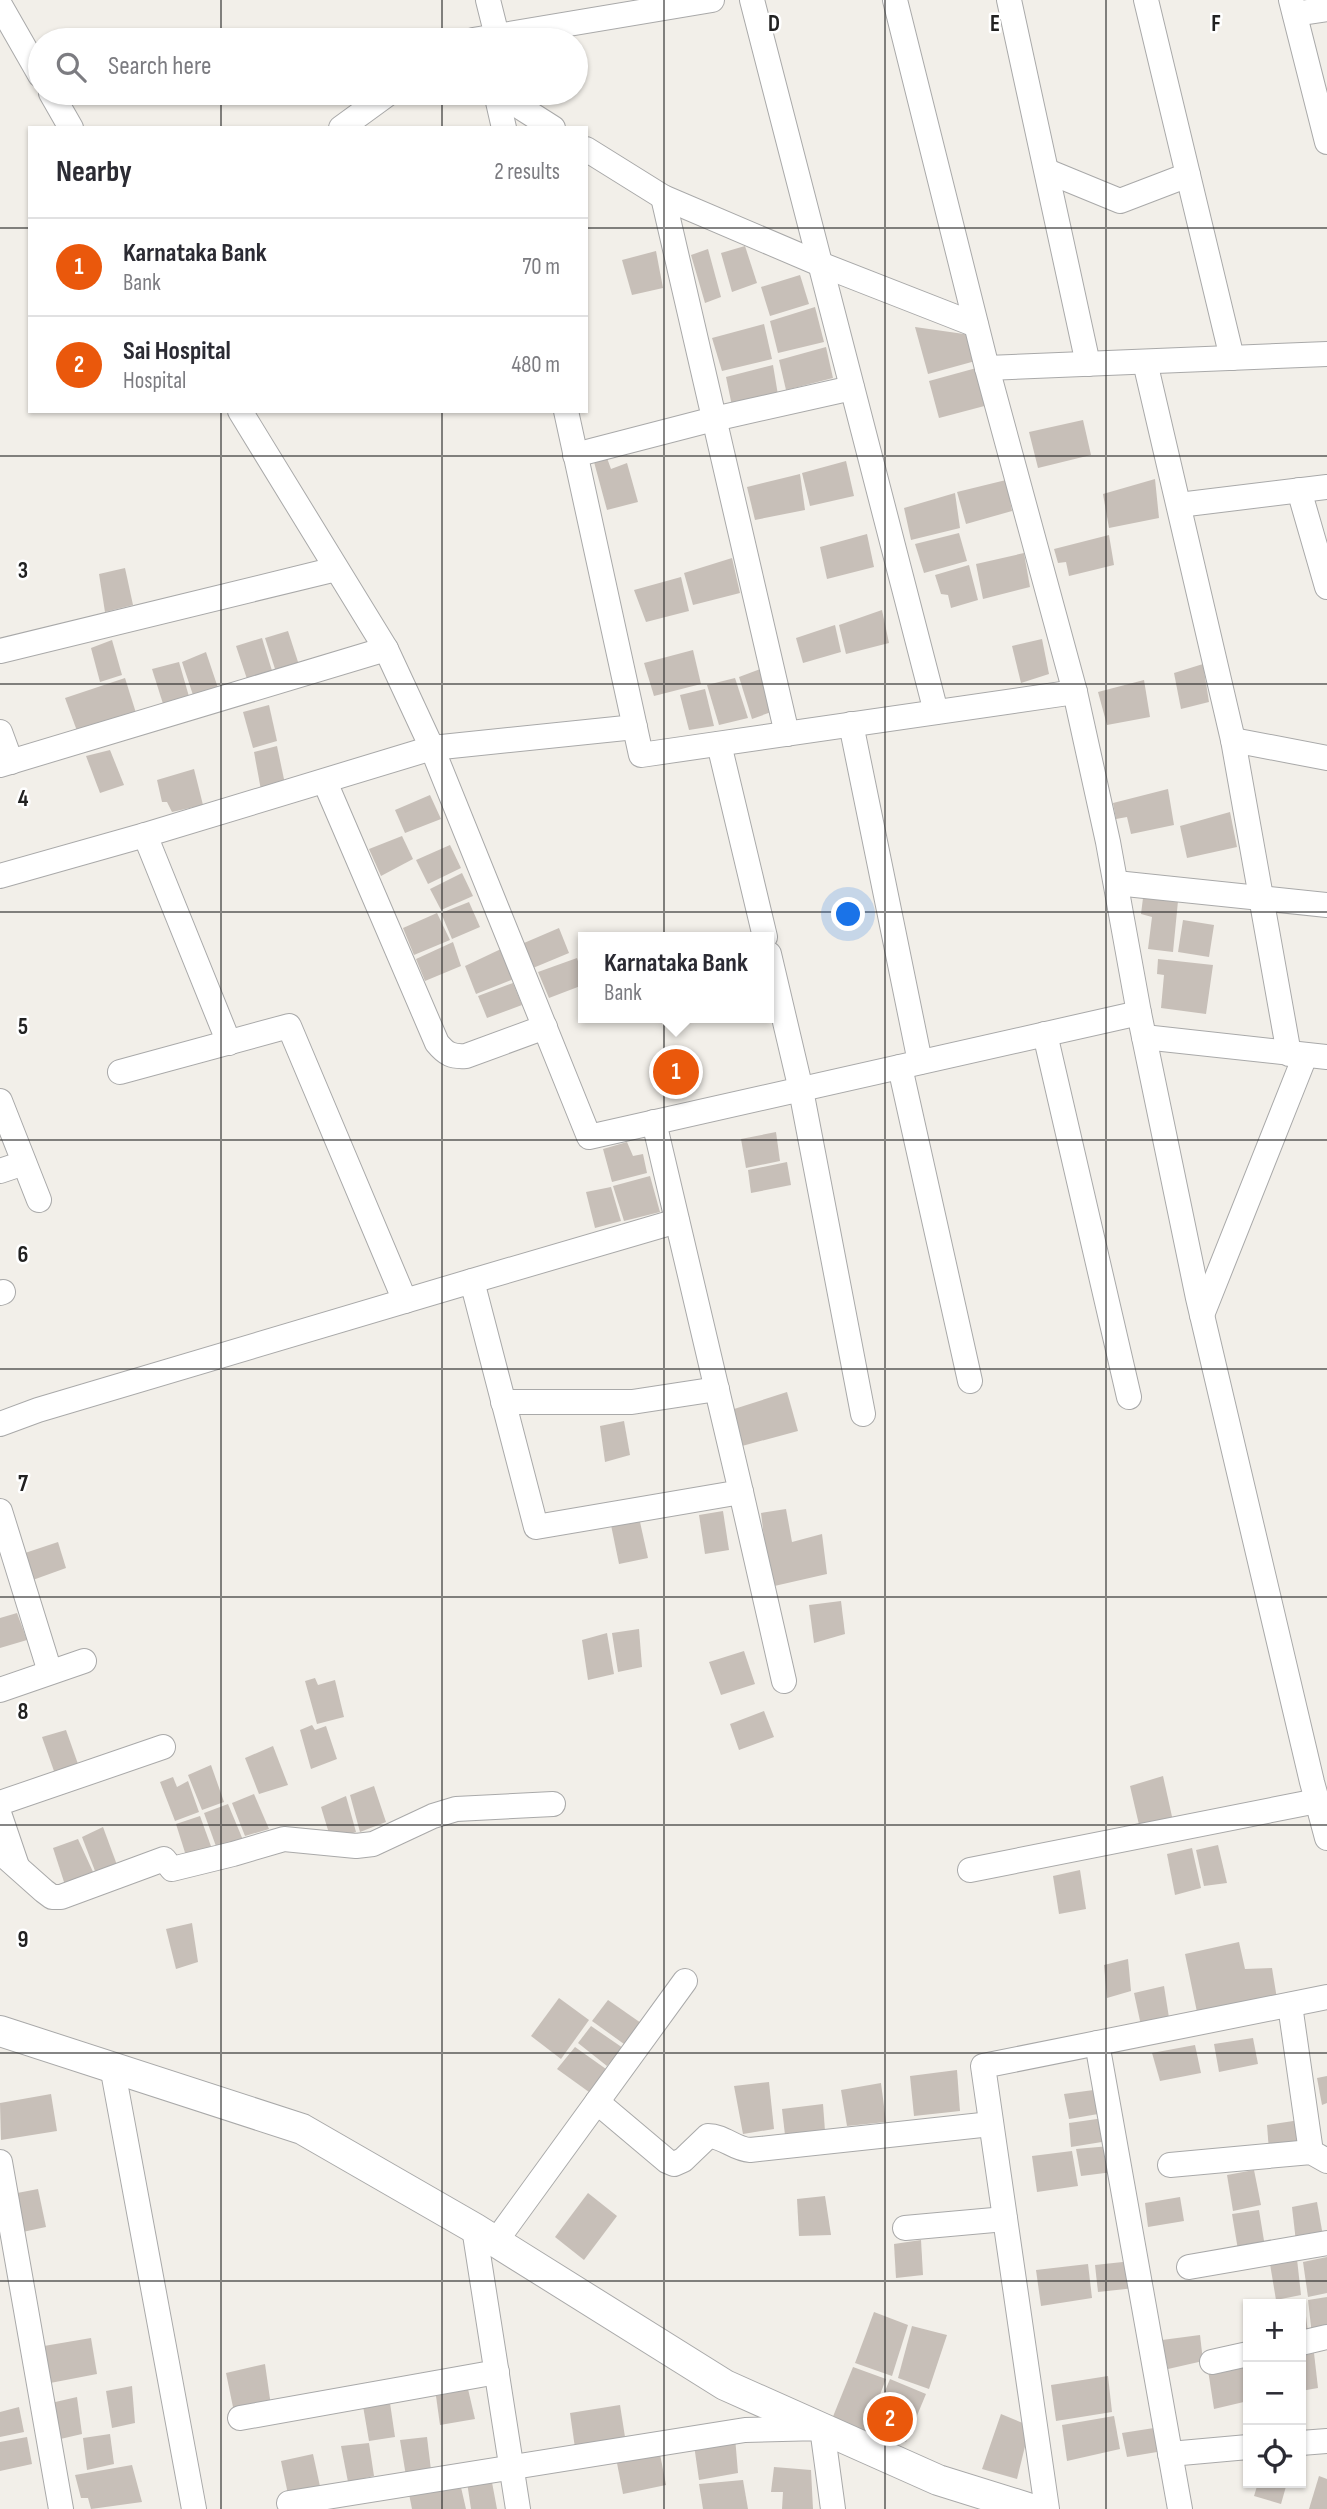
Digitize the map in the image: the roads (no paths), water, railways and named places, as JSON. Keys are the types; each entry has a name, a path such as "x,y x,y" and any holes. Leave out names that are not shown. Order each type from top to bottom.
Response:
{"street":[{"path":"486,28 488,0"},
{"path":"528,28 615,8 712,0"},
{"path":"752,0 936,712"},
{"path":"895,0 976,325 1074,692 1116,883 1142,1025 1202,1315 1327,1838"},
{"path":"1146,0 1232,358"},
{"path":"1016,1 1046,171 1088,364"},
{"path":"0,5 28,54"},
{"path":"1325,126 1293,7 1327,9"},
{"path":"58,105 70,126"},
{"path":"344,126 373,105"},
{"path":"499,105 504,126"},
{"path":"516,105 550,126"},
{"path":"588,150 663,197 820,264 976,325"},
{"path":"1046,171 1120,201 1188,175"},
{"path":"663,197 787,734"},
{"path":"988,369 1327,354"},
{"path":"1145,362 1233,740 1262,897 1307,1056 1202,1315"},
{"path":"575,454 852,388"},
{"path":"241,413 386,649 432,748 589,1137 1045,1034 1142,1025 1307,1056"},
{"path":"566,413 641,755 1074,692"},
{"path":"1179,505 1327,486"},
{"path":"1299,490 1327,587"},
{"path":"0,651 336,569"},
{"path":"0,732 5,763 386,649"},
{"path":"851,724 910,1065 970,1381"},
{"path":"0,876 325,782 432,748 635,727"},
{"path":"1233,740 1327,758"},
{"path":"719,744 764,932"},
{"path":"325,782 437,1043 446,1054 466,1056 545,1027"},
{"path":"145,835 229,1042"},
{"path":"1116,883 1327,905"},
{"path":"774,975 801,1090 863,1414"},
{"path":"120,1072 289,1026 405,1301"},
{"path":"1045,1034 1129,1396"},
{"path":"0,1101 39,1200"},
{"path":"654,1122 784,1681"},
{"path":"0,1171 24,1163"},
{"path":"0,1424 677,1220"},
{"path":"472,1281 536,1527 741,1492"},
{"path":"503,1402 632,1402 717,1389"},
{"path":"0,1511 50,1672"},
{"path":"0,1690 84,1661"},
{"path":"0,1803 163,1747"},
{"path":"970,1870 1317,1801"},
{"path":"0,1816 7,1862 51,1897 61,1897 164,1859 172,1869 284,1839 356,1846 373,1844 433,1816 456,1809 553,1804"},
{"path":"518,2509 497,2372 485,2235 597,2102 685,1981"},
{"path":"1047,2509 983,2066 1327,1997"},
{"path":"1170,2165 1319,2156 1290,2005"},
{"path":"0,2031 302,2129 485,2235 725,2385 938,2480 1031,2509"},
{"path":"1097,2043 1180,2509"},
{"path":"112,2066 194,2509"},
{"path":"597,2102 674,2164 683,2160 708,2136 718,2136 739,2149 750,2150 991,2124"},
{"path":"0,2162 10,2274 61,2509"},
{"path":"905,2228 1005,2219"},
{"path":"1189,2267 1327,2243"},
{"path":"1306,2342 1327,2337"},
{"path":"1212,2362 1243,2355"},
{"path":"240,2418 497,2372"},
{"path":"289,2503 745,2430 822,2428"},
{"path":"822,2428 832,2509"},
{"path":"1306,2443 1327,2441"},
{"path":"1170,2454 1243,2447"}],"place":[{"name":"Karnataka Bank","path":"676,1072"},
{"name":"Sai Hospital","path":"890,2419"}]}
